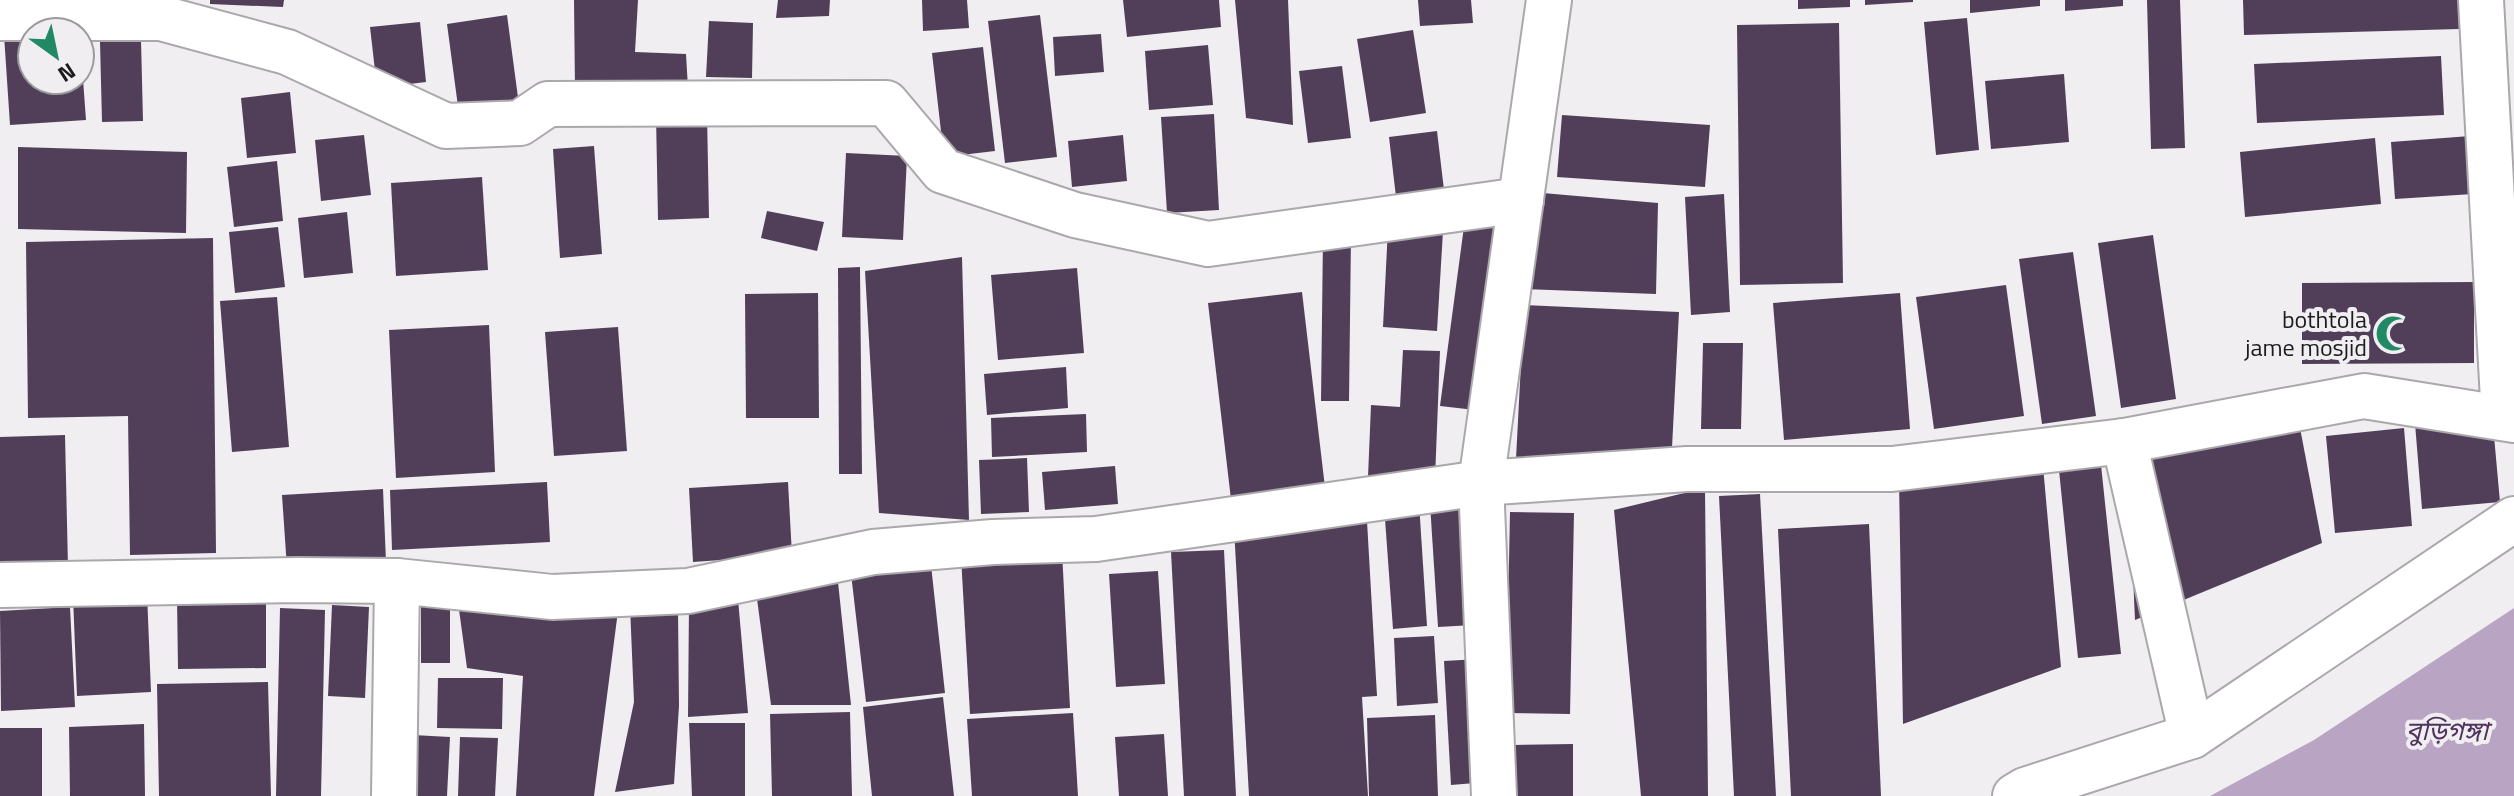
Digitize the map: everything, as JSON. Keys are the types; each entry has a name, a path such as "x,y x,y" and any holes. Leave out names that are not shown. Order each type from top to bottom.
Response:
{"street":[{"path":"1494,796 1481,483 1549,0"},
{"path":"0,585 297,580 397,581 552,597 688,591 873,552 993,542 1096,539 1481,483 1687,469 1892,469 2124,441 2364,396 2509,419 2507,303 2481,0"},
{"path":"0,18 161,18 287,52 446,126 520,123 548,104 886,103 943,171 1075,215 1208,244 1521,200"},
{"path":"2124,441 2192,736"},
{"path":"2015,796 2025,790 2192,736 2514,519"},
{"path":"394,796 397,581"}],"water":[{"name":"বুড়িগঙ্গা","path":"2514,608 2514,796 2210,796 2314,740"}],"building":[{"path":"210,0 284,0 283,7 210,4"},
{"path":"574,0 638,0 635,52 686,54 688,88 575,90"},
{"path":"778,0 830,0 829,16 776,18"},
{"path":"922,0 967,0 969,28 923,31"},
{"path":"1123,0 1219,0 1221,27 1127,37"},
{"path":"1235,0 1288,0 1293,125 1246,118"},
{"path":"1418,0 1471,0 1473,23 1420,26"},
{"path":"1798,0 1850,0 1850,7 1798,9"},
{"path":"1865,0 1913,0 1913,2 1865,5"},
{"path":"1970,0 2040,0 2040,6 1970,13"},
{"path":"2065,0 2123,0 2123,6 2065,11"},
{"path":"2147,0 2180,0 2185,148 2151,149"},
{"path":"2243,0 2458,0 2459,29 2244,35"},
{"path":"507,15 519,105 459,114 447,24"},
{"path":"1040,15 1057,157 1005,163 988,21"},
{"path":"1967,18 1979,150 1936,155 1924,22"},
{"path":"709,21 753,23 752,78 706,77"},
{"path":"420,22 426,82 377,88 370,27"},
{"path":"1839,23 1843,283 1740,285 1737,25"},
{"path":"1413,30 1426,113 1370,122 1357,39"},
{"path":"16,34 16,96 84,96 86,120 10,125 4,35"},
{"path":"1101,34 1104,72 1055,76 1053,37"},
{"path":"141,40 143,121 102,122 100,42"},
{"path":"1208,45 1213,105 1149,110 1145,51"},
{"path":"983,47 995,151 944,157 932,53"},
{"path":"2441,56 2444,115 2257,123 2254,64"},
{"path":"1342,66 1351,138 1308,143 1299,71"},
{"path":"2064,74 2069,142 1991,149 1985,81"},
{"path":"290,92 296,153 247,158 241,98"},
{"path":"707,114 709,218 658,220 656,116"},
{"path":"1214,114 1219,210 1167,213 1161,117"},
{"path":"1562,115 1710,125 1705,187 1557,177"},
{"path":"1437,131 1444,190 1396,197 1389,137"},
{"path":"364,135 371,195 321,201 315,140"},
{"path":"1123,135 1127,181 1072,187 1068,141"},
{"path":"2470,136 2473,194 2395,199 2391,142"},
{"path":"2375,138 2381,204 2245,217 2240,152"},
{"path":"594,146 602,254 560,258 553,149"},
{"path":"18,147 187,152 186,233 18,229"},
{"path":"846,153 907,156 903,240 842,237"},
{"path":"277,161 283,221 234,227 227,167"},
{"path":"482,177 488,270 396,276 391,183"},
{"path":"1531,192 1658,203 1656,294 1521,289"},
{"path":"1724,194 1730,312 1691,315 1685,197"},
{"path":"767,211 824,222 817,251 761,238"},
{"path":"347,212 353,273 304,278 298,218"},
{"path":"1465,219 1499,224 1475,410 1440,406"},
{"path":"278,227 285,287 235,293 229,232"},
{"path":"1388,228 1443,231 1437,331 1383,327"},
{"path":"2153,235 2176,399 2121,408 2098,243"},
{"path":"1323,236 1351,236 1349,401 1321,401"},
{"path":"213,238 216,553 130,555 128,416 28,418 26,242"},
{"path":"2073,252 2096,416 2042,424 2019,259"},
{"path":"962,257 969,520 879,513 865,271"},
{"path":"860,267 862,474 839,474 838,268"},
{"path":"1077,268 1084,353 998,360 991,275"},
{"path":"2474,282 2474,363 2302,364 2302,283"},
{"path":"2006,285 2024,416 1934,429 1916,297"},
{"path":"1302,292 1326,496 1232,508 1208,303"},
{"path":"818,293 819,418 746,418 745,294"},
{"path":"1900,293 1910,429 1784,440 1773,303"},
{"path":"277,297 289,447 232,452 220,301"},
{"path":"1524,305 1679,312 1671,467 1516,459"},
{"path":"489,325 495,472 396,478 389,330"},
{"path":"618,327 627,451 554,456 545,332"},
{"path":"1703,343 1743,343 1741,429 1701,429"},
{"path":"1403,350 1440,351 1435,479 1368,477 1371,405 1400,407"},
{"path":"1066,367 1068,408 987,415 984,374"},
{"path":"2491,403 2500,502 2422,509 2414,411"},
{"path":"1086,414 1087,452 992,457 991,418"},
{"path":"2300,428 2322,543 2135,620 2128,462"},
{"path":"2404,428 2412,526 2335,533 2326,436"},
{"path":"65,435 68,567 0,569 0,437"},
{"path":"1027,458 1029,512 981,514 979,460"},
{"path":"2101,465 2121,654 2078,658 2059,470"},
{"path":"1115,466 1118,504 1045,510 1042,472"},
{"path":"2043,466 2061,667 1903,724 1899,480"},
{"path":"547,482 550,542 392,550 390,490"},
{"path":"788,482 792,555 693,562 689,488"},
{"path":"1705,488 1708,796 1641,796 1614,510"},
{"path":"383,489 386,562 287,568 282,495"},
{"path":"1760,494 1776,796 1734,796 1719,496"},
{"path":"1465,501 1473,625 1438,627 1430,504"},
{"path":"1419,503 1427,626 1393,629 1384,505"},
{"path":"1510,512 1574,513 1570,714 1506,713"},
{"path":"1367,521 1377,696 1362,697 1368,796 1249,796 1234,528"},
{"path":"1869,524 1881,796 1791,796 1778,529"},
{"path":"1224,550 1236,796 1184,796 1171,552"},
{"path":"1062,551 1070,708 970,714 961,557"},
{"path":"930,556 945,693 866,702 850,565"},
{"path":"1158,571 1165,684 1116,687 1109,574"},
{"path":"838,582 851,705 771,705 756,591"},
{"path":"147,593 151,692 77,696 73,597"},
{"path":"457,595 618,611 594,796 516,796 523,676 467,668"},
{"path":"266,597 266,668 178,669 177,598"},
{"path":"738,599 748,713 688,717 689,604"},
{"path":"421,601 450,601 450,663 421,663"},
{"path":"332,605 369,607 365,698 328,696"},
{"path":"630,606 678,610 679,706 674,784 615,792 634,702"},
{"path":"70,607 75,707 1,711 0,611"},
{"path":"280,608 325,610 321,796 276,796"},
{"path":"1434,636 1438,703 1397,706 1394,638"},
{"path":"1479,659 1487,782 1451,785 1444,661"},
{"path":"438,678 503,678 502,729 437,728"},
{"path":"268,682 271,796 159,796 157,684"},
{"path":"943,697 954,796 872,796 863,707"},
{"path":"850,712 852,796 772,796 770,714"},
{"path":"1073,713 1078,796 972,796 967,719"},
{"path":"1435,715 1438,796 1369,796 1367,718"},
{"path":"689,723 745,723 745,796 692,796"},
{"path":"144,724 145,796 70,796 69,727"},
{"path":"0,728 42,728 42,796 0,796"},
{"path":"1164,734 1168,796 1119,796 1115,737"},
{"path":"413,735 450,737 447,796 410,796"},
{"path":"460,737 498,738 495,796 458,796"},
{"path":"1573,744 1573,796 1514,796 1513,745"}],"place":[{"name":"bothtola jame mosjid","path":"2393,334"}]}
